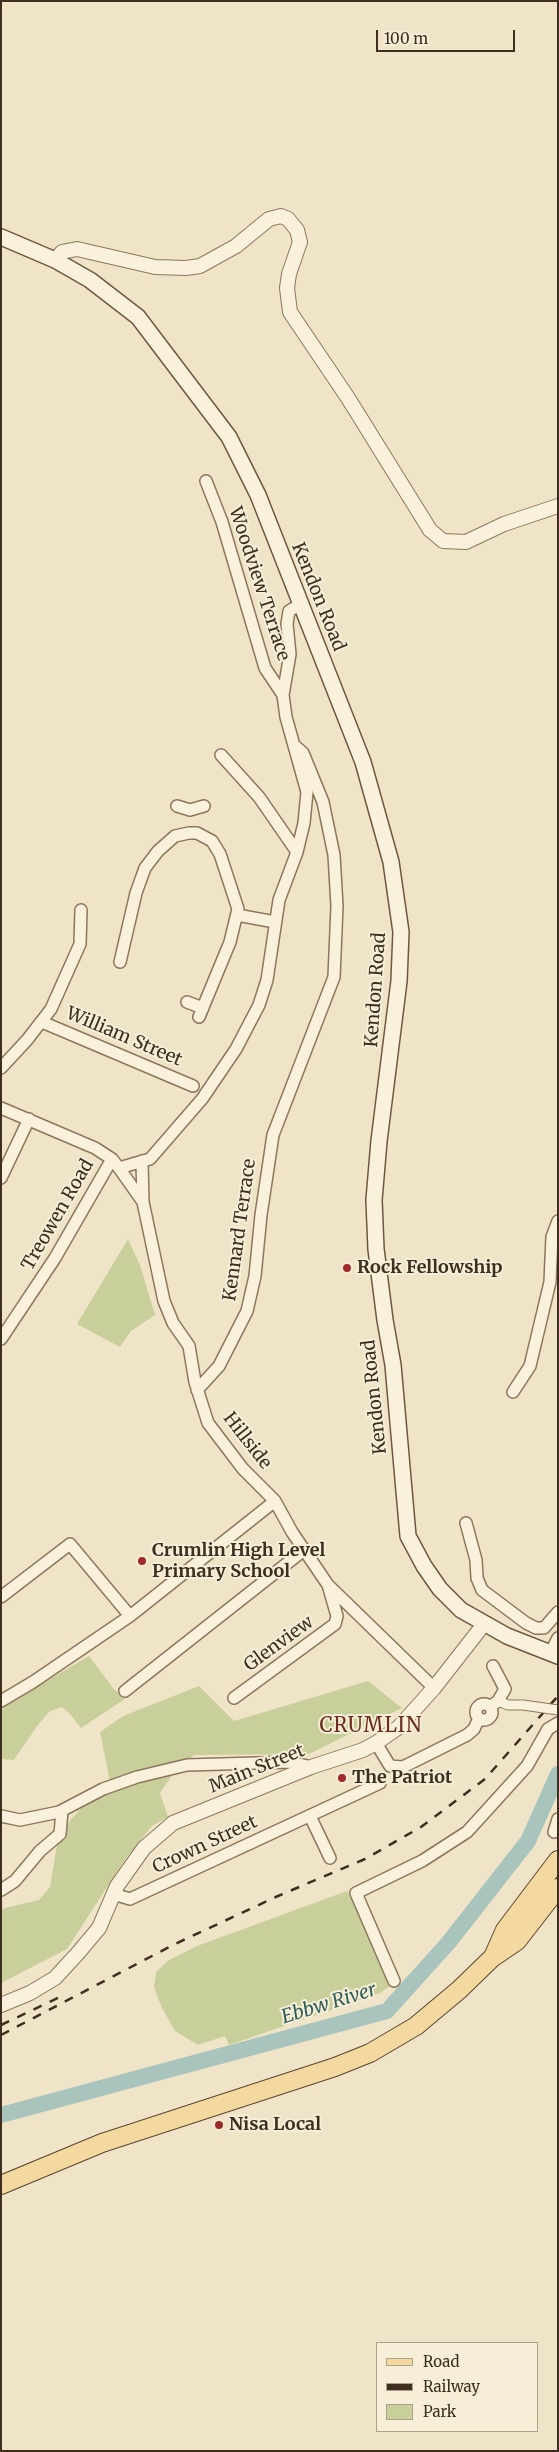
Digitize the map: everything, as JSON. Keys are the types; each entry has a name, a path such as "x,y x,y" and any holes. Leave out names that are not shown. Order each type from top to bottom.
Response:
{"main road":[{"name":"Kendon Road","path":"1,237 54,260 90,280 138,317 229,437 258,495 363,762 391,862 401,932 399,982 379,1141 374,1200 376,1249 384,1320 394,1365 408,1536 424,1566 440,1589 462,1610 484,1624 554,1654"},
{"path":"492,1958 505,1930 557,1864"},
{"path":"1,2185 102,2143 316,2073 370,2053 416,2026 460,1990 492,1958 517,1941 552,1902 558,1888"}],"street":[{"path":"54,260 62,252 78,249 155,267 186,268 200,266 236,246 269,219 281,216 288,219 297,230 300,242 288,274 286,288 290,312 348,398 430,530 442,541 466,542 504,524 558,506"},
{"name":"Woodview Terrace","path":"206,481 222,522 265,668 283,695"},
{"path":"120,1168 150,1159 173,1134 202,1099 236,1049 259,1005 267,980 280,900 297,852 304,823 307,792 286,717 283,695 290,654 287,624 289,611 301,604"},
{"name":"Kennard Terrace","path":"197,1390 219,1366 247,1311 255,1276 273,1135 334,977 337,906 334,855 322,802 303,753 295,746"},
{"path":"221,755 259,797 297,852"},
{"path":"177,806 190,810 204,806"},
{"path":"189,833 190,810"},
{"path":"120,962 136,893 145,868 158,851 175,836 197,833 212,841 220,854 238,909 230,942 201,1013 186,1002"},
{"path":"1,1068 42,1022 51,1008 80,944 81,910"},
{"path":"237,915 275,922"},
{"name":"William Street","path":"42,1022 193,1086"},
{"name":"Hillside","path":"1,1108 95,1148 112,1159 120,1168 143,1202 164,1301 173,1323 189,1346 197,1390 208,1423 243,1469 275,1501 304,1550 328,1585 434,1688"},
{"path":"1,1178 29,1119"},
{"name":"Treowen Road","path":"1,1339 55,1258 112,1159"},
{"path":"142,1161 143,1202"},
{"path":"513,1392 530,1366 550,1282 552,1237 558,1221"},
{"path":"1,1701 33,1682 130,1616 275,1501"},
{"path":"466,1523 476,1560 477,1578 482,1590 526,1623 536,1628 544,1628 558,1612"},
{"path":"1,1597 70,1544 130,1616"},
{"path":"125,1691 304,1550"},
{"name":"Glenview","path":"234,1698 335,1624 337,1616 328,1585"},
{"name":"Main Street","path":"1,2005 30,1993 55,1978 99,1928 117,1886 144,1848 173,1823 311,1767 363,1750 376,1743 399,1727 434,1688 484,1624"},
{"path":"554,1654 558,1638"},
{"path":"494,1666 505,1689 494,1704"},
{"path":"376,1743 390,1766 403,1767 467,1735 474,1728 479,1718 476,1712 477,1708 482,1704 524,1705 558,1710"},
{"path":"394,1981 356,1893 422,1861 467,1832 527,1766 548,1729 558,1724"},
{"path":"1,1816 20,1820 62,1811 104,1788 137,1777 187,1765 291,1762 311,1767"},
{"name":"Crown Street","path":"114,1894 130,1899 380,1783"},
{"path":"1,1890 15,1880 40,1851 60,1834 62,1811"},
{"path":"310,1816 330,1858"},
{"path":"554,1832 558,1819"}],"green space":[{"path":"128,1239 140,1265 155,1315 131,1331 120,1347 77,1324"},
{"path":"89,1656 114,1689 125,1699 81,1728 62,1707 50,1711 37,1726 14,1760 1,1759 1,1708"},
{"path":"368,1681 402,1708 309,1754 194,1755 173,1774 160,1793 168,1817 152,1826 126,1858 67,1949 1,1983 1,1909 39,1900 50,1887 57,1845 69,1822 84,1805 112,1792 100,1732 123,1716 199,1686 234,1721"},
{"path":"347,1891 391,1972 390,1986 380,1993 229,2045 225,2036 198,2045 175,2031 162,2008 154,1987 156,1972 169,1960 197,1946"}],"waterway":[{"name":"Ebbw River","path":"1,2115 387,2011 449,1942 528,1841 558,1774"}],"railway":[{"path":"1,2035 175,1944 278,1896 365,1859 421,1827 485,1779 558,1696"},
{"path":"1,2025 62,1996"}],"place":[{"name":"Rock Fellowship","path":"347,1268"},
{"name":"Crumlin High Level Primary School","path":"142,1561"},
{"name":"The Patriot","path":"342,1778"},
{"name":"Nisa Local","path":"219,2125"}],"district":[{"name":"CRUMLIN","path":"371,1726"}]}
